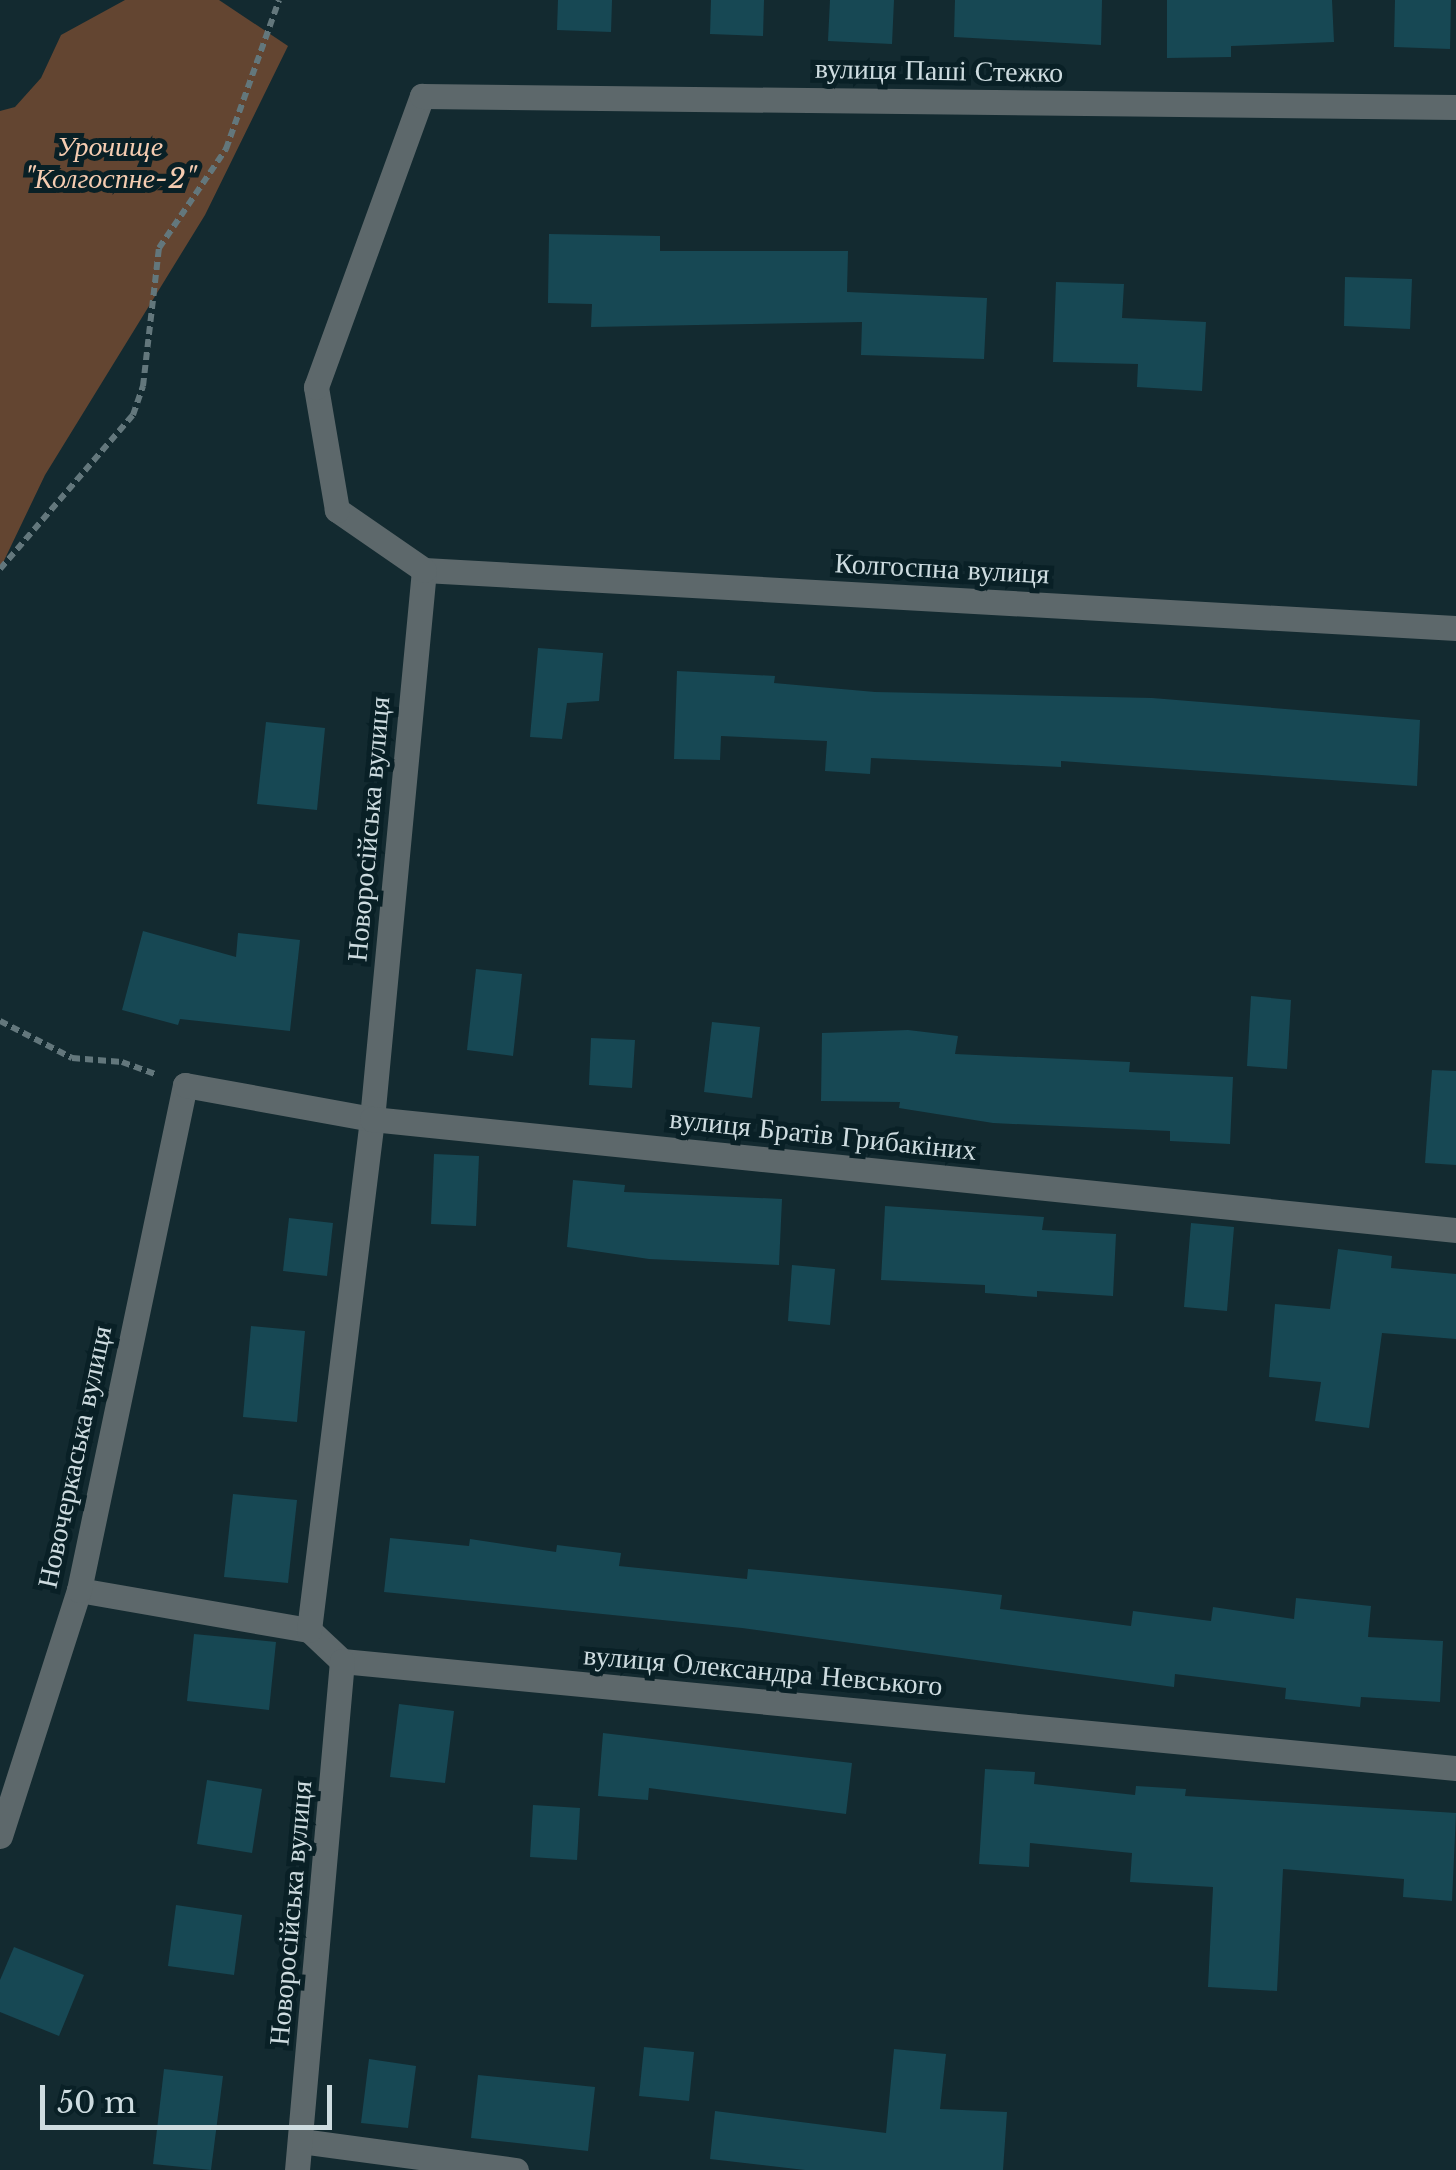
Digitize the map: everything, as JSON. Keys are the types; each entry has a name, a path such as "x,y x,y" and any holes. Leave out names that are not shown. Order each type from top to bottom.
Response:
{"street":[{"name":"вулиця Паші Стежко","path":"424,570 337,510 316,388 422,96 1456,106"},
{"name":"Колгоспна вулиця","path":"424,570 1456,628"},
{"name":"Новоросійська вулиця","path":"309,1630 372,1119 424,570"},
{"name":"вулиця Братів Грибакіних","path":"186,1085 372,1119 1456,1230"},
{"name":"Новочеркаська вулиця","path":"0,1836 79,1590 186,1085"},
{"path":"79,1590 309,1630 342,1661"},
{"name":"Новоросійська вулиця","path":"297,2170 342,1661"},
{"name":"вулиця Олександра Невського","path":"342,1661 1456,1768"},
{"path":"301,2141 516,2170"}],"path":[{"path":"0,569 132,415 143,386 159,248 226,149 279,0"},
{"path":"0,1021 72,1058 122,1062 186,1085"}],"green space":[{"name":"Урочище \"Колгоспне-2\"","path":"125,0 219,0 288,46 205,215 45,475 0,569 0,111 15,107 41,78 61,35"}],"building":[{"path":"558,0 612,0 611,32 557,30"},
{"path":"711,0 764,0 763,36 710,34"},
{"path":"830,0 894,0 892,44 828,41"},
{"path":"955,0 1102,0 1101,45 954,37"},
{"path":"1167,0 1332,0 1334,42 1231,46 1231,57 1167,58"},
{"path":"1395,0 1451,0 1450,49 1394,47"},
{"path":"549,234 660,236 660,251 848,251 847,292 987,298 984,359 861,355 862,322 591,327 592,304 548,303"},
{"path":"1345,277 1412,279 1410,329 1344,326"},
{"path":"1056,282 1124,284 1122,318 1206,322 1202,391 1137,387 1138,364 1053,362"},
{"path":"538,648 603,653 599,701 567,703 562,739 530,737"},
{"path":"677,671 775,676 774,683 875,692 1152,698 1420,720 1417,786 1061,761 1061,767 871,758 870,774 825,771 827,741 721,736 720,760 674,759"},
{"path":"266,722 325,728 317,810 257,804"},
{"path":"143,931 236,957 238,933 300,940 290,1031 180,1019 178,1025 122,1010"},
{"path":"476,969 522,974 513,1056 467,1050"},
{"path":"1251,996 1291,1000 1287,1069 1247,1066"},
{"path":"712,1022 760,1027 752,1098 704,1092"},
{"path":"908,1030 958,1036 955,1054 1130,1062 1129,1072 1233,1077 1230,1144 1170,1141 1170,1131 993,1123 899,1108 900,1102 821,1101 822,1033"},
{"path":"591,1038 635,1040 632,1088 589,1085"},
{"path":"1432,1070 1456,1071 1456,1165 1425,1163"},
{"path":"434,1154 479,1156 476,1226 431,1224"},
{"path":"573,1180 625,1185 624,1192 782,1199 779,1265 649,1259 567,1247"},
{"path":"885,1206 1044,1217 1042,1230 1116,1234 1113,1296 1037,1291 1037,1297 985,1293 985,1285 881,1280"},
{"path":"289,1218 333,1223 327,1276 283,1271"},
{"path":"1191,1223 1234,1227 1227,1311 1184,1307"},
{"path":"1338,1249 1392,1256 1391,1268 1456,1274 1456,1339 1382,1333 1369,1428 1315,1421 1321,1382 1269,1377 1275,1304 1330,1309"},
{"path":"792,1265 835,1269 830,1325 788,1321"},
{"path":"251,1326 305,1331 297,1422 243,1417"},
{"path":"233,1494 297,1500 288,1583 224,1577"},
{"path":"390,1538 469,1546 470,1539 556,1552 557,1545 621,1553 619,1566 747,1579 748,1569 952,1589 1002,1595 1000,1609 1131,1626 1133,1611 1211,1621 1213,1607 1294,1619 1296,1598 1371,1606 1368,1637 1443,1641 1440,1702 1361,1697 1360,1707 1285,1699 1286,1688 1175,1674 1174,1687 742,1628 384,1592"},
{"path":"194,1634 276,1642 269,1710 187,1701"},
{"path":"399,1704 454,1711 445,1783 390,1777"},
{"path":"603,1733 852,1763 846,1814 649,1788 648,1800 598,1796"},
{"path":"985,1769 1035,1772 1034,1784 1135,1795 1136,1786 1186,1789 1185,1796 1456,1813 1452,1901 1403,1897 1404,1879 1283,1869 1277,1991 1208,1987 1213,1887 1130,1882 1132,1853 1030,1843 1029,1867 979,1864"},
{"path":"207,1780 262,1789 252,1853 197,1844"},
{"path":"533,1805 580,1808 577,1860 530,1857"},
{"path":"176,1905 242,1915 234,1975 168,1966"},
{"path":"14,1947 84,1975 59,2036 0,2012 0,1980"},
{"path":"644,2047 694,2052 689,2101 639,2096"},
{"path":"894,2049 946,2054 940,2109 1007,2112 1003,2170 805,2170 710,2159 715,2111 886,2133"},
{"path":"369,2059 416,2066 408,2128 361,2123"},
{"path":"164,2069 223,2076 211,2170 153,2164"},
{"path":"478,2075 595,2087 588,2151 471,2138"}]}
